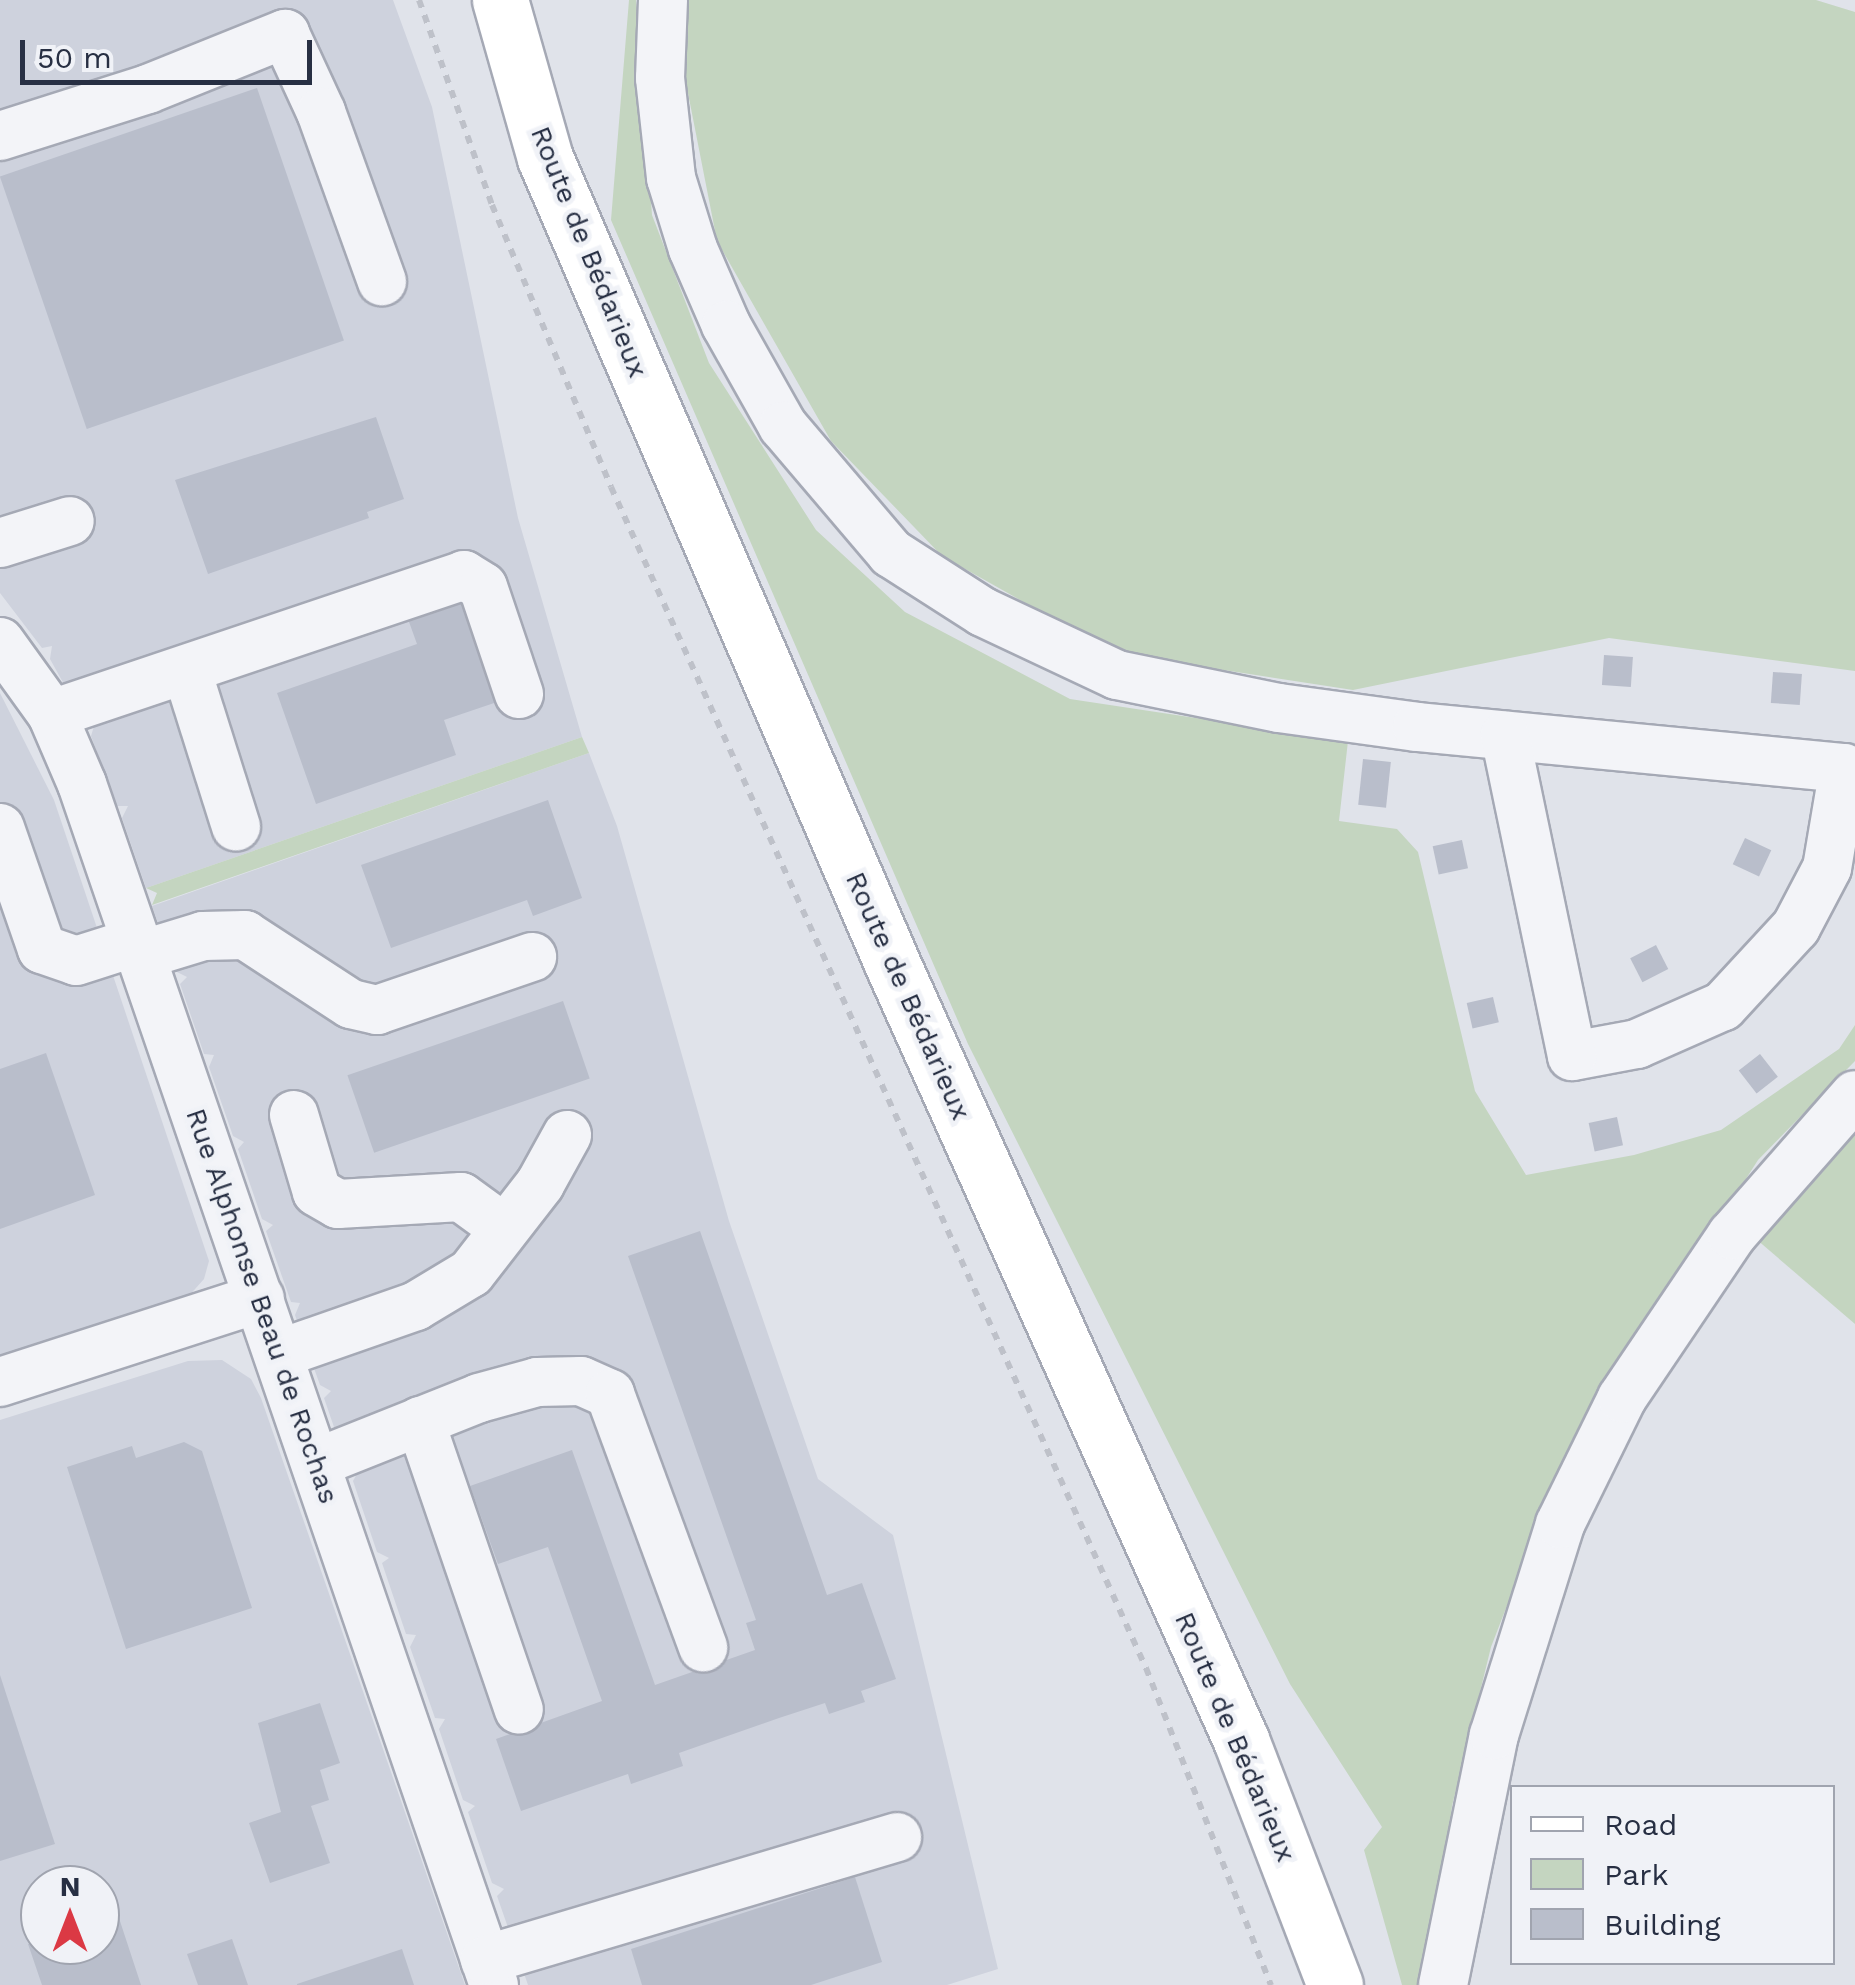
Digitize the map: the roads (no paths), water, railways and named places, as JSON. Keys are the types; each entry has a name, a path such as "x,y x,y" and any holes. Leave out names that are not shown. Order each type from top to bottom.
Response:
{"main road":[{"name":"Route de Bédarieux","path":"500,0 545,158 892,963 1241,1740 1335,1985"}],"street":[{"path":"662,0 660,78 672,178 693,249 726,325 784,426 890,553 983,612 1117,675 1278,708 1505,736 1844,768 1827,868 1796,927 1722,1006 1637,1044 1572,1056 1505,736"},
{"path":"0,136 148,89 286,34 322,112 382,281"},
{"path":"0,543 70,520"},
{"path":"52,714 187,672 464,575 483,587 519,694"},
{"name":"Rue Alphonse Beau de Rochas","path":"0,642 52,714 139,948 489,1972"},
{"path":"187,672 236,826"},
{"path":"0,828 42,949 76,961 203,936 244,935 351,1004 378,1010 532,957"},
{"path":"1443,1985 1494,1735 1560,1524 1622,1398 1732,1235 1855,1095"},
{"path":"294,1115 317,1192 338,1204 461,1198 505,1229"},
{"path":"279,1354 416,1306 471,1273 567,1135"},
{"path":"0,1382 260,1298"},
{"path":"316,1463 420,1421 537,1382 581,1381 610,1394 703,1647"},
{"path":"420,1421 519,1710"},
{"path":"489,1972 897,1836"}]}
